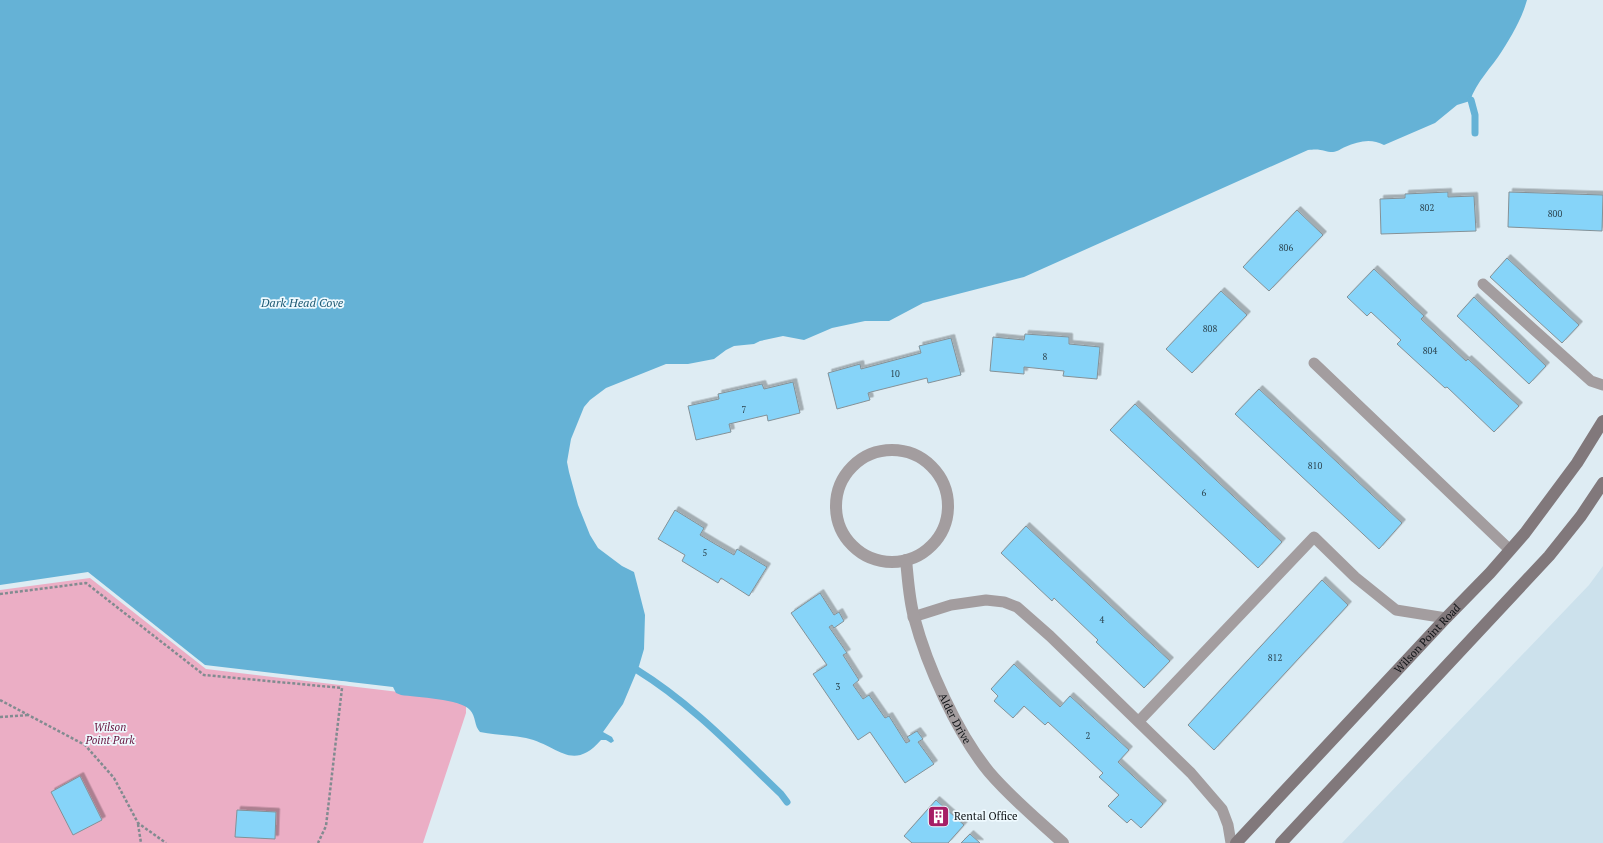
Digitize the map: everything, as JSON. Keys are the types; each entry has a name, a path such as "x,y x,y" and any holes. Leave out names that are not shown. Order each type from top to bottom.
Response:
{"street":[{"name":"Wilson Point Road","path":"1236,843 1525,533 1577,463 1603,421"},
{"path":"895,449 912,453 928,462 939,475 946,492 947,515 944,526 935,542 922,553 906,560 886,562 868,556 852,545 841,530 835,511 837,492 845,474 858,460 876,451 895,449"},
{"path":"1281,843 1550,556 1581,516 1603,483"},
{"name":"Alder Drive","path":"906,560 913,616 941,689 971,748 989,772 1008,792 1063,843"}],"lane":[{"path":"1483,284 1591,381 1603,385"},
{"path":"1314,363 1510,550"},
{"path":"1139,721 1314,538 1356,577 1396,610 1446,618"},
{"path":"913,616 951,605 986,600 1004,602 1017,607 1050,636 1191,773 1222,809 1228,825 1231,843"}],"path":[{"path":"0,594 86,583 204,675 342,688 326,826 318,843"},
{"path":"0,700 31,715 85,745 114,778 138,823 141,843"},
{"path":"0,717 31,715"},
{"path":"138,823 166,843"}],"shaded area":[{"path":"1603,566 1603,843 1342,843 1589,585"}],"green space":[{"name":"Wilson Point Park","path":"90,578 206,669 466,700 466,713 423,843 0,843 0,590"}],"water":[{"name":"Dark Head Cove","path":"0,0 1527,0 1513,33 1476,87 1470,101 1457,105 1435,123 1384,145 1365,141 1350,145 1335,152 1317,149 1308,150 1024,277 923,303 889,321 865,321 832,328 804,340 783,336 760,341 754,344 734,346 714,359 688,364 666,364 606,388 590,400 584,407 571,439 567,462 569,472 578,505 590,535 598,548 622,566 634,572 645,615 644,649 639,666 623,704 603,732 612,737 614,741 611,743 606,740 601,740 591,750 582,755 573,756 526,738 480,732 472,712 465,706 458,703 401,695 396,693 393,687 205,665 88,572 0,585"}],"pier":[{"path":"242,672 349,682 349,684"}],"building":[{"path":"1448,192 1448,197 1474,196 1476,231 1381,234 1380,199 1405,198 1405,194"},
{"path":"1509,192 1603,195 1602,231 1508,227"},
{"path":"1297,210 1323,235 1269,291 1243,267"},
{"path":"1507,258 1579,325 1562,343 1490,277"},
{"path":"1374,269 1424,316 1421,319 1466,361 1468,359 1519,406 1494,432 1447,387 1445,388 1397,344 1401,340 1371,312 1367,316 1347,297"},
{"path":"1221,291 1247,315 1192,373 1166,349"},
{"path":"1474,297 1546,366 1529,384 1457,316"},
{"path":"1025,334 1069,337 1069,344 1100,347 1097,379 1063,376 1064,371 1024,367 1024,374 990,371 993,337 1024,340"},
{"path":"951,338 961,375 928,383 927,378 871,392 868,393 870,400 837,409 828,373 860,364 861,369 921,353 919,346"},
{"path":"793,382 800,413 768,421 767,415 729,424 731,432 696,440 688,406 719,399 718,394 762,384 764,389"},
{"path":"1259,389 1402,523 1379,549 1235,414"},
{"path":"1135,404 1282,542 1258,568 1110,430"},
{"path":"675,510 704,528 700,535 734,555 737,549 767,567 749,596 721,578 718,583 682,561 685,555 658,539"},
{"path":"1026,526 1170,661 1144,688 1096,642 1098,640 1054,598 1052,601 1001,553"},
{"path":"1322,580 1348,605 1214,750 1188,725"},
{"path":"820,593 834,615 839,612 844,621 834,628 832,625 829,627 847,653 843,655 859,680 853,685 863,699 869,695 885,718 889,716 906,743 910,741 907,737 917,731 923,739 918,742 934,764 905,783 870,732 858,740 813,674 827,665 791,613"},
{"path":"1014,664 1060,707 1070,696 1129,750 1118,762 1163,804 1141,828 1131,819 1127,823 1108,806 1119,795 1099,777 1103,773 1048,722 1045,725 1024,706 1013,718 994,701 998,696 991,689"},
{"path":"80,776 102,820 73,835 51,792"},
{"name":"Rental Office","path":"936,800 964,825 948,843 912,843 904,836"},
{"path":"237,810 276,812 275,839 235,837"},
{"path":"970,834 980,843 961,843"}],"waterway":[{"path":"1471,100 1475,115 1475,133"},
{"path":"637,670 657,683 695,713 747,761 781,794 787,802"}],"place":[{"name":"Rental Office","path":"938,816"}]}
